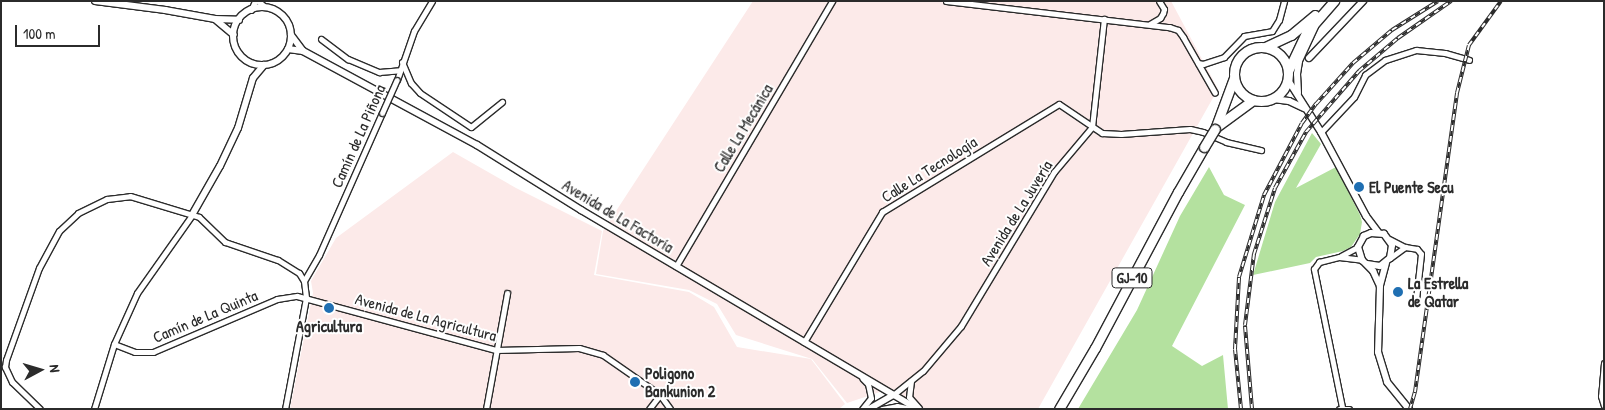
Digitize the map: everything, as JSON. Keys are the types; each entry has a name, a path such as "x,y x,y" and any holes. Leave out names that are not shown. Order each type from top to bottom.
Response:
{"highway":[{"name":"GJ-10","path":"1273,99 1285,88 1288,75 1306,32 1333,1"},
{"name":"GJ-10","path":"1059,409 1095,348 1178,192 1216,128 1234,78 1234,69 1245,52 1253,48 1265,47 1291,35 1333,1"},
{"path":"1265,47 1274,50 1282,56 1288,75"},
{"path":"1234,78 1245,96 1253,100 1273,99"},
{"name":"GJ-10","path":"1216,128 1253,100"}],"street":[{"path":"95,1 216,19 238,20"},
{"path":"94,409 114,344 137,292 192,215 220,166 238,128 253,78 264,65 278,60 288,50 291,35 286,19 273,9 257,1 251,10 238,20 234,35 238,51 250,62 264,65"},
{"name":"Camín de La Piñona","path":"304,281 319,255 382,113 414,30 432,1"},
{"name":"Calle La Mecánica","path":"676,266 832,1"},
{"path":"946,1 1149,24 1178,30 1214,93"},
{"path":"1149,24 1155,22 1163,13 1164,9 1159,1"},
{"path":"1198,63 1203,64 1224,57 1244,36 1272,31 1279,20 1284,1"},
{"path":"1309,58 1363,1"},
{"path":"251,10 266,7"},
{"path":"1302,104 1296,88 1299,61 1321,15"},
{"path":"216,19 234,35"},
{"path":"1104,19 1092,127 1102,132 1121,134 1186,128 1203,132 1226,142 1261,150"},
{"name":"Avenida de La Factoría","path":"291,35 304,51 477,145 676,266 918,409"},
{"path":"321,39 348,59 379,72 400,70"},
{"name":"Avenida de La Factoría","path":"288,50 304,51"},
{"path":"1321,132 1354,97 1365,75 1385,60 1416,50 1445,53 1469,60"},
{"path":"250,62 253,78"},
{"path":"402,62 411,83 420,93 471,127 502,102"},
{"path":"1288,75 1302,104 1321,132 1366,216 1378,232 1405,247 1417,249 1422,254 1416,300"},
{"path":"1273,99 1302,104"},
{"name":"Calle La Tecnología","path":"804,342 882,212 1059,104 1092,127"},
{"name":"Avenida de La Juvería","path":"894,394 923,371 961,326 1054,172 1092,127"},
{"path":"40,409 7,376 6,360 39,268 60,231 87,207 118,197 130,196 199,217 225,242 278,260 299,273 304,281 306,298 285,409"},
{"path":"1349,409 1340,408 1314,274 1315,265 1319,262 1339,257 1358,247 1364,236 1366,216"},
{"path":"1364,236 1378,232"},
{"path":"1389,239 1392,252 1380,286 1377,344 1379,360 1387,382 1409,409"},
{"path":"1358,247 1364,262 1378,279 1380,286"},
{"path":"1339,257 1364,262 1373,266 1388,261 1405,247"},
{"path":"486,409 507,294"},
{"name":"Camín de La Quinta","path":"114,344 135,352 154,352 277,299 291,296 306,298"},
{"name":"Avenida de La Agricultura","path":"306,298 496,350 578,348 609,357 660,395 670,409"},
{"path":"1604,363 1601,396 1604,406"},
{"path":"860,375 871,391 868,403 862,409"},
{"path":"911,380 909,397 918,409"},
{"path":"869,409 894,394"},
{"path":"649,409 660,395"},
{"path":"882,409 889,406 911,409"}],"shaded area":[{"path":"753,1 1171,1 1218,89 1038,409 925,409 889,389 847,403 812,359 736,335 717,304 689,290 596,274 603,231"},
{"path":"453,152 516,188 602,231 594,275 689,292 714,307 737,347 811,359 845,404 839,409 290,409 313,293 311,281 336,238"}],"green space":[{"path":"1312,133 1321,144 1296,188 1336,167 1360,215 1362,222 1360,234 1351,247 1343,251 1316,257 1310,263 1253,275 1275,202"},
{"path":"1209,167 1224,195 1245,205 1172,346 1202,366 1223,355 1228,409 1078,409 1137,310 1180,216"}],"railway":[{"path":"1241,409 1235,349 1239,277 1264,195 1302,123 1316,104 1353,63 1392,30 1438,1"},
{"path":"1252,409 1245,325 1254,254 1275,188 1306,132 1359,71 1398,38 1451,1"},
{"path":"1410,409 1415,392 1457,93 1469,45 1501,1"}],"place":[{"name":"El Puente Secu","path":"1359,187"},
{"name":"La Estrella de Qatar","path":"1398,292"},
{"name":"Agricultura","path":"329,308"},
{"name":"Poligono Bankunion 2","path":"635,382"}]}
